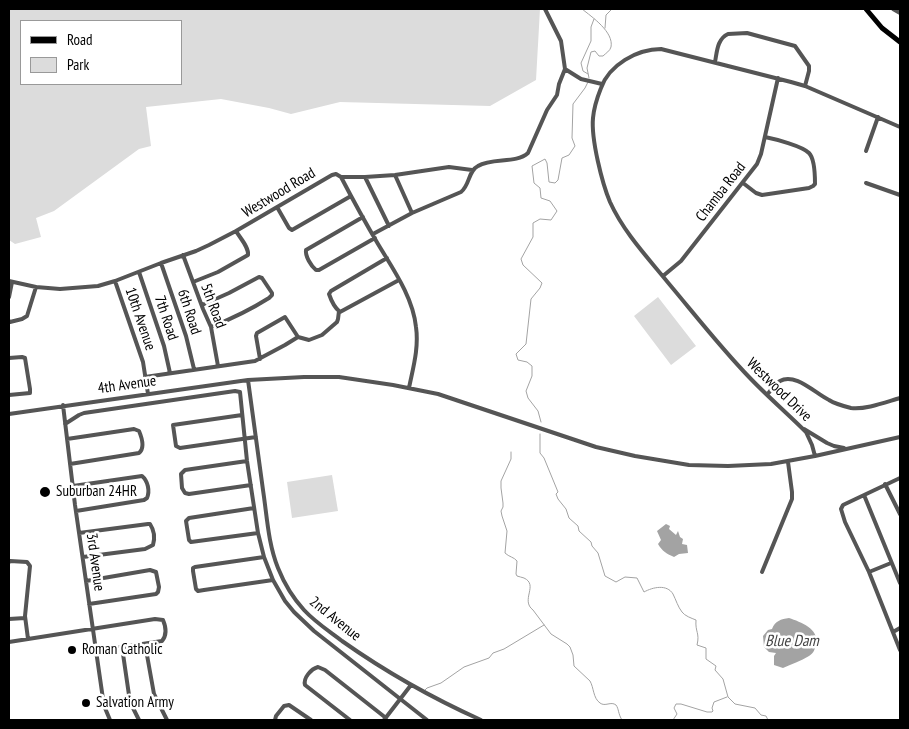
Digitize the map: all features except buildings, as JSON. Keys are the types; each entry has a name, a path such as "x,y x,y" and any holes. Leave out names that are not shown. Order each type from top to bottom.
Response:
{"main road":[{"path":"866,9 882,28 900,42"}],"street":[{"path":"362,217 306,250 306,255 313,268 319,270 412,213 461,192 466,187 472,170 476,166 526,155 530,150 547,110 557,95 559,84 566,69 561,41 545,9"},
{"path":"893,9 900,13"},
{"path":"714,62 722,37 728,34 747,33 795,46 809,66 805,86"},
{"path":"566,69 578,78 602,84 613,70 624,61 650,50 665,50 805,86 900,127"},
{"name":"Chamba Road","path":"663,276 681,261 743,183 758,161 778,78"},
{"name":"Westwood Drive","path":"602,84 595,108 593,126 596,152 604,188 613,208 627,231 737,365 809,436 815,456"},
{"path":"866,151 878,117"},
{"path":"743,183 759,194 765,195 809,188 815,184 812,160 808,152 765,137"},
{"path":"341,177 395,175 449,167 472,170"},
{"name":"Westwood Road","path":"10,281 36,287 60,289 98,286 115,281 196,251 236,231 332,174 336,174 341,177 387,258 411,307 417,338 409,388"},
{"path":"395,175 412,213"},
{"path":"365,177 389,226"},
{"path":"866,183 900,195"},
{"path":"277,207 292,230 351,196"},
{"path":"193,282 218,272 248,255 248,251 236,231"},
{"name":"5th Road","path":"183,255 211,327 218,366"},
{"path":"260,359 257,333 285,317 298,337 310,340 322,334 337,322 339,312 330,297 330,292 387,258"},
{"name":"6th Road","path":"161,263 186,336 194,369"},
{"name":"7th Road","path":"139,272 164,346 170,373"},
{"path":"202,305 259,277 262,278 272,293 272,296 248,311 211,327"},
{"path":"339,312 399,280"},
{"path":"9,297 10,281"},
{"name":"10th Avenue","path":"115,281 143,362 148,394"},
{"path":"9,321 22,319 27,316 36,287"},
{"path":"145,376 260,359 298,337"},
{"path":"9,358 25,358 30,387 30,393 9,395"},
{"name":"4th Avenue","path":"9,414 248,380 339,377 409,388 454,399 576,441 635,456 671,462 707,466 746,466 788,462 815,456"},
{"path":"767,395 778,383 786,379 798,381 831,402 856,408 900,398"},
{"name":"2nd Avenue","path":"248,380 270,541 284,582 303,609 320,625 354,649 431,697 481,720"},
{"path":"65,424 84,413 249,390"},
{"path":"240,392 247,461 258,533 273,580 285,601 303,622 427,720"},
{"name":"3rd Avenue","path":"63,405 66,439 104,705 110,720"},
{"path":"242,415 173,425 176,446 177,448 256,437"},
{"path":"802,428 827,443 847,449"},
{"path":"66,439 134,429 140,432 141,437 142,448 139,453 70,464"},
{"path":"815,456 900,437"},
{"path":"247,461 185,470 181,474 182,488 183,491 189,494 251,485"},
{"path":"762,572 792,499 788,462"},
{"path":"73,486 140,476 145,479 149,495 144,500 76,510"},
{"path":"900,478 843,505 841,508 845,522 900,650"},
{"path":"885,484 900,514"},
{"path":"864,495 900,583"},
{"path":"254,508 188,518 186,521 189,540 191,542 258,533"},
{"path":"79,532 148,524 153,529 153,545 145,549 83,557"},
{"path":"260,543 270,541"},
{"path":"264,556 195,566 193,571 196,589 198,591 273,580"},
{"path":"9,562 23,561 27,562 30,566 25,618 28,639"},
{"path":"868,572 891,563"},
{"path":"86,581 150,570 156,572 159,588 156,594 89,604"},
{"path":"9,619 25,618"},
{"path":"9,642 155,619 163,620 165,634 164,638 158,642 96,651"},
{"path":"893,632 900,628"},
{"path":"145,644 154,694 167,720"},
{"path":"122,647 130,702 139,720"},
{"path":"348,657 354,649"},
{"path":"350,720 305,685 304,682 313,668 318,667 325,670 385,719 411,685"},
{"path":"275,720 276,716 286,705 289,705 311,720"},
{"path":"417,720 421,716"}],"green space":[{"path":"9,9 540,9 536,80 490,106 340,102 291,114 221,99 146,107 151,146 139,149 54,211 36,218 41,237 15,244 9,240"},
{"path":"658,297 696,346 671,365 634,316"},
{"path":"332,475 338,511 292,518 287,482"}],"water":[{"path":"666,524 670,526 669,529 676,535 678,531 683,539 682,544 687,545 688,553 679,554 674,557 665,552 658,544 661,540 657,531"},
{"name":"Blue Dam","path":"789,618 804,624 812,630 815,634 816,643 811,655 783,668 774,665 776,653 769,652 764,647 763,636 777,622"}],"waterway":[{"path":"582,9 606,30 611,41 609,51 603,56 599,56 595,51 591,52 587,68 589,78"},
{"path":"605,28 606,15 612,9"},
{"path":"588,74 583,71 581,63 591,41 591,27 594,19"},
{"path":"541,422 538,411 528,398 526,391 532,376 532,366 527,362 518,360 516,354 526,344 531,299 542,283 523,265 521,259 533,237 533,223 540,219 551,220 557,211 550,201 541,198 540,188 534,183 532,166 545,159 549,182 555,183 558,180 562,158 569,155 575,146 572,138 573,104 588,82"},
{"path":"540,434 540,453 544,458 558,492 556,494 558,499 566,509 569,518 578,526 579,531 591,542 598,553 605,576 616,582 625,577 637,578 644,592 660,587 670,591 682,612 696,620 697,645 706,648 706,659 716,666 715,670 723,679 728,697 735,704 755,708 761,715 766,716 768,720"},
{"path":"511,452 511,459 501,481 503,503 501,511 507,531 505,553 517,561 517,576 524,578 530,585 529,606 551,634 570,647 574,666 590,681 598,701 602,704 616,705 622,720"},
{"path":"425,690 441,683 464,667 489,658 493,653 504,649 544,625"},
{"path":"673,720 677,714 674,708 676,704 712,712 714,702 727,697"}],"place":[{"name":"Suburban 24HR","path":"45,492"},
{"name":"Roman Catholic","path":"72,650"},
{"name":"Salvation Army","path":"86,703"}]}
